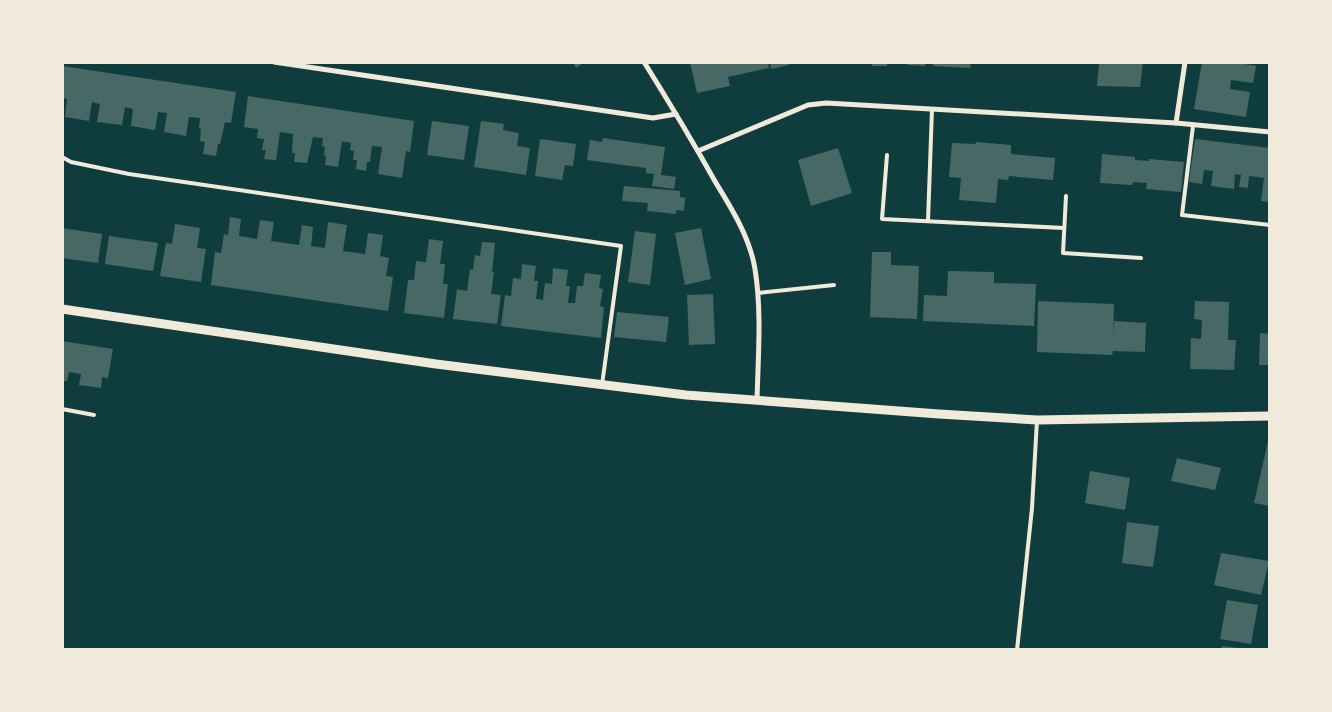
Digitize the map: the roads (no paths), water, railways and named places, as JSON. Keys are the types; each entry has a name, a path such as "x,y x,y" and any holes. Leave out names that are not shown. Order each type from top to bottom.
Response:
{"street":[{"path":"274,62 653,118 676,114"},
{"path":"644,62 728,203 747,242 755,267 760,307 757,402"},
{"path":"1176,123 1185,62"},
{"path":"698,151 808,105 826,103 1176,123 1269,132"},
{"path":"62,309 436,364 757,402 1037,420 1270,416"}],"lane":[{"path":"928,221 932,108"},
{"path":"1193,126 1182,215 1270,225"},
{"path":"887,154 882,219 1064,228"},
{"path":"62,157 71,162 129,174 621,246 602,385"},
{"path":"1066,196 1063,253 1141,258"},
{"path":"758,293 834,285"},
{"path":"62,410 94,415"},
{"path":"1017,650 1032,508 1037,420"}]}
